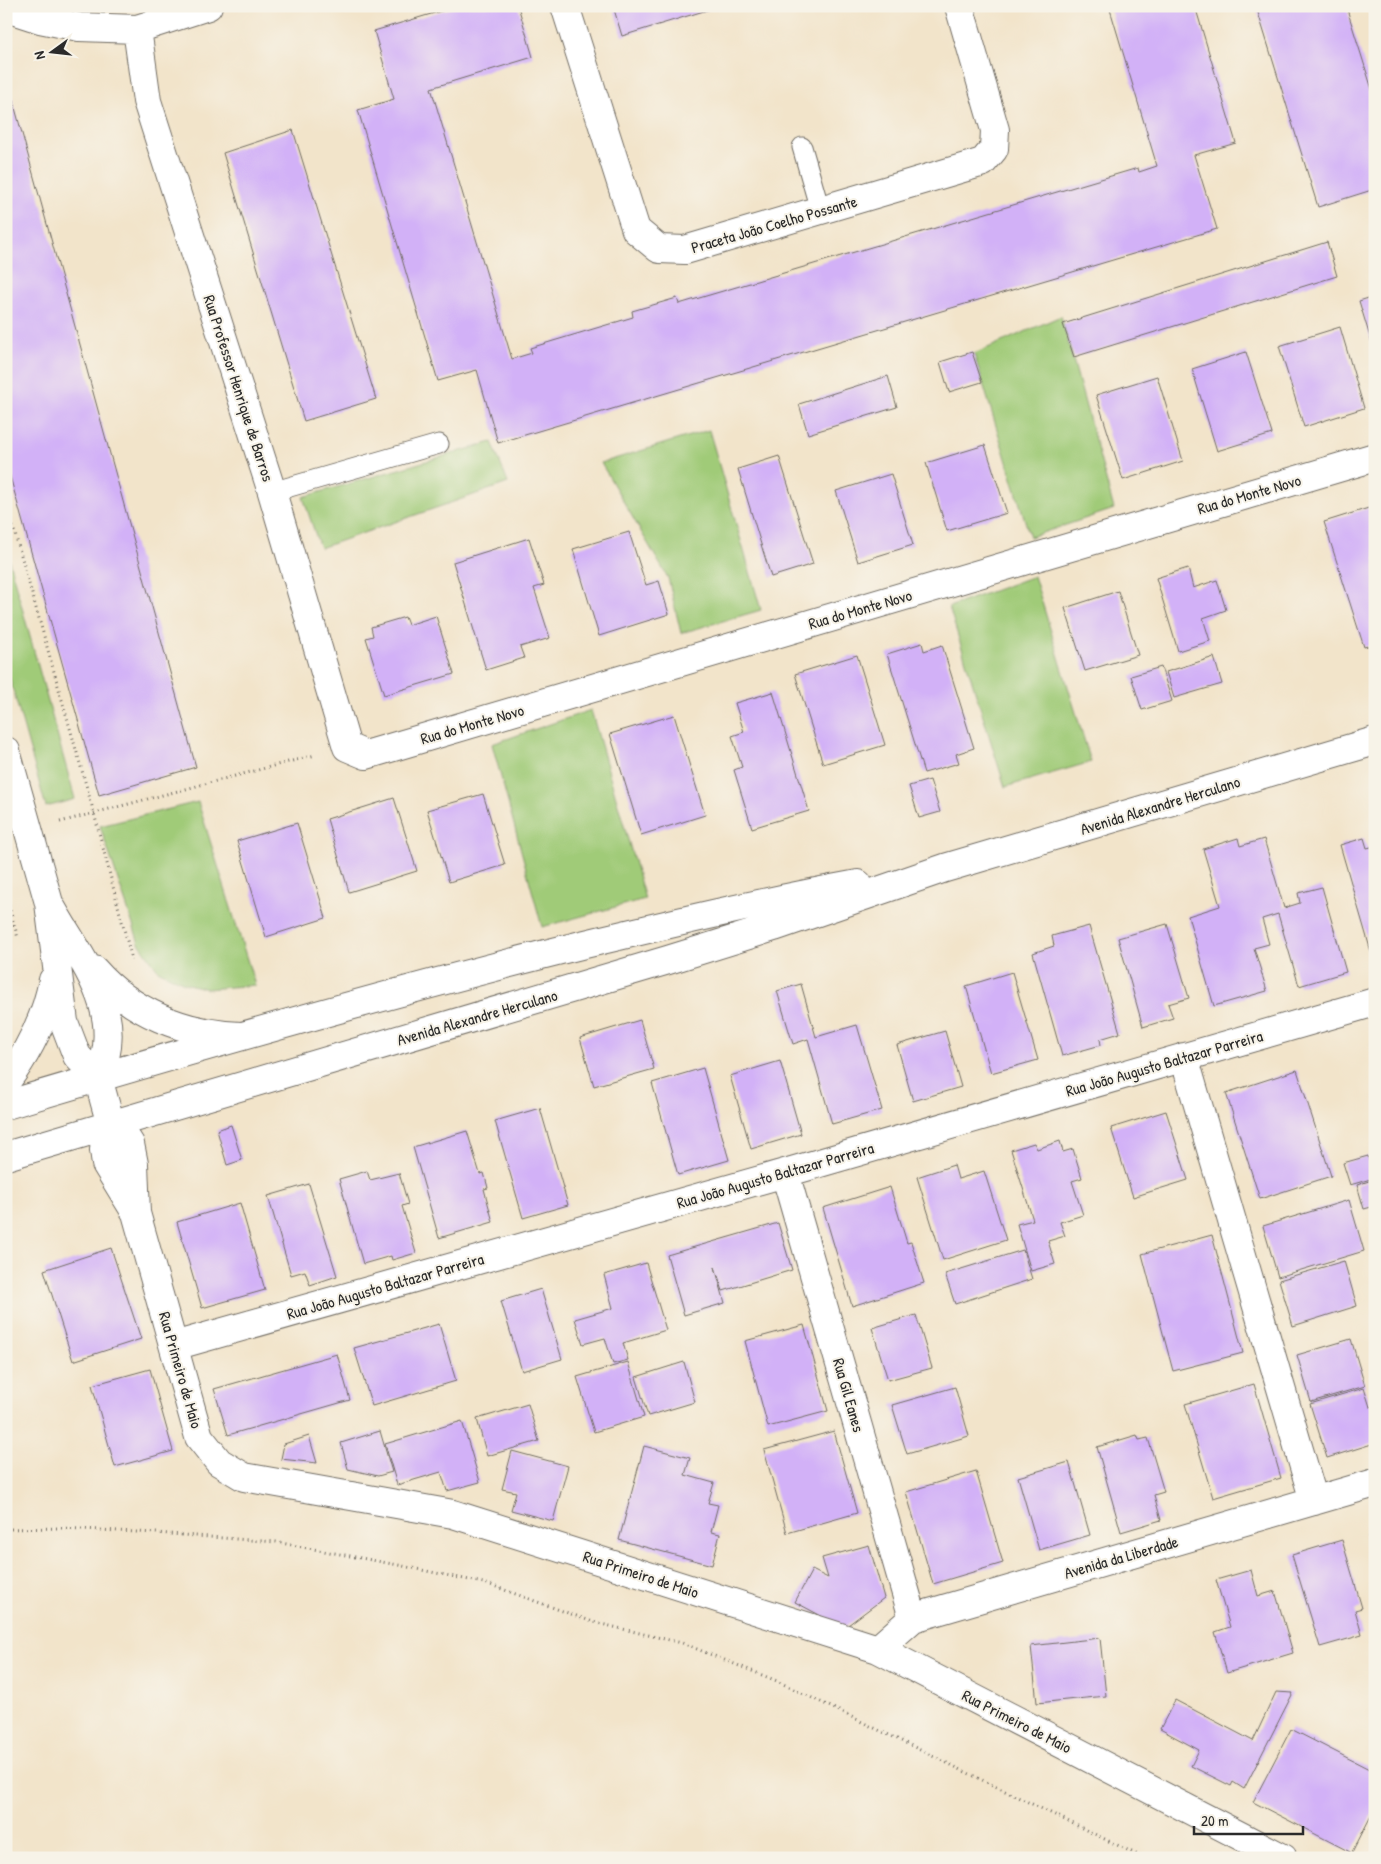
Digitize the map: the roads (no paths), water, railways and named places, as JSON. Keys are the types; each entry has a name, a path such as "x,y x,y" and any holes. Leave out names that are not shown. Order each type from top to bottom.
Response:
{"street":[{"path":"6,8 40,19 79,27 137,29 208,6"},
{"name":"Praceta João Coelho Possante","path":"565,6 636,230 659,249 685,250 983,162 994,149 995,130 959,6"},
{"name":"Rua Professor Henrique de Barros","path":"137,29 147,101 272,492 346,747"},
{"name":"Rua do Monte Novo","path":"346,747 366,755 1375,456"},
{"name":"Avenida Alexandre Herculano","path":"6,1156 693,953 945,868 1375,741"},
{"path":"6,751 49,904 61,1002 70,1040 77,1056 98,1078 111,1125"},
{"name":"Avenida Alexandre Herculano","path":"6,1105 358,1002 453,977 802,894 945,868"},
{"path":"49,904 84,958 97,984 104,1006 107,1026 107,1047 98,1078"},
{"path":"6,1082 27,1050 44,1016 54,977 55,946"},
{"path":"84,958 112,988 145,1011 190,1029 220,1035 240,1036"},
{"name":"Rua João Augusto Baltazar Parreira","path":"174,1346 785,1173 1375,1002"},
{"path":"1184,1058 1314,1501"},
{"name":"Rua Primeiro de Maio","path":"111,1125 121,1130 130,1144 134,1164 136,1212 199,1436 219,1462 244,1476 453,1514 878,1649 1283,1858"},
{"name":"Rua Gil Eanes","path":"785,1173 913,1618"},
{"name":"Avenida da Liberdade","path":"878,1649 913,1618 1375,1484"}],"lane":[{"path":"802,146 820,210"},
{"path":"272,492 439,444"}]}
